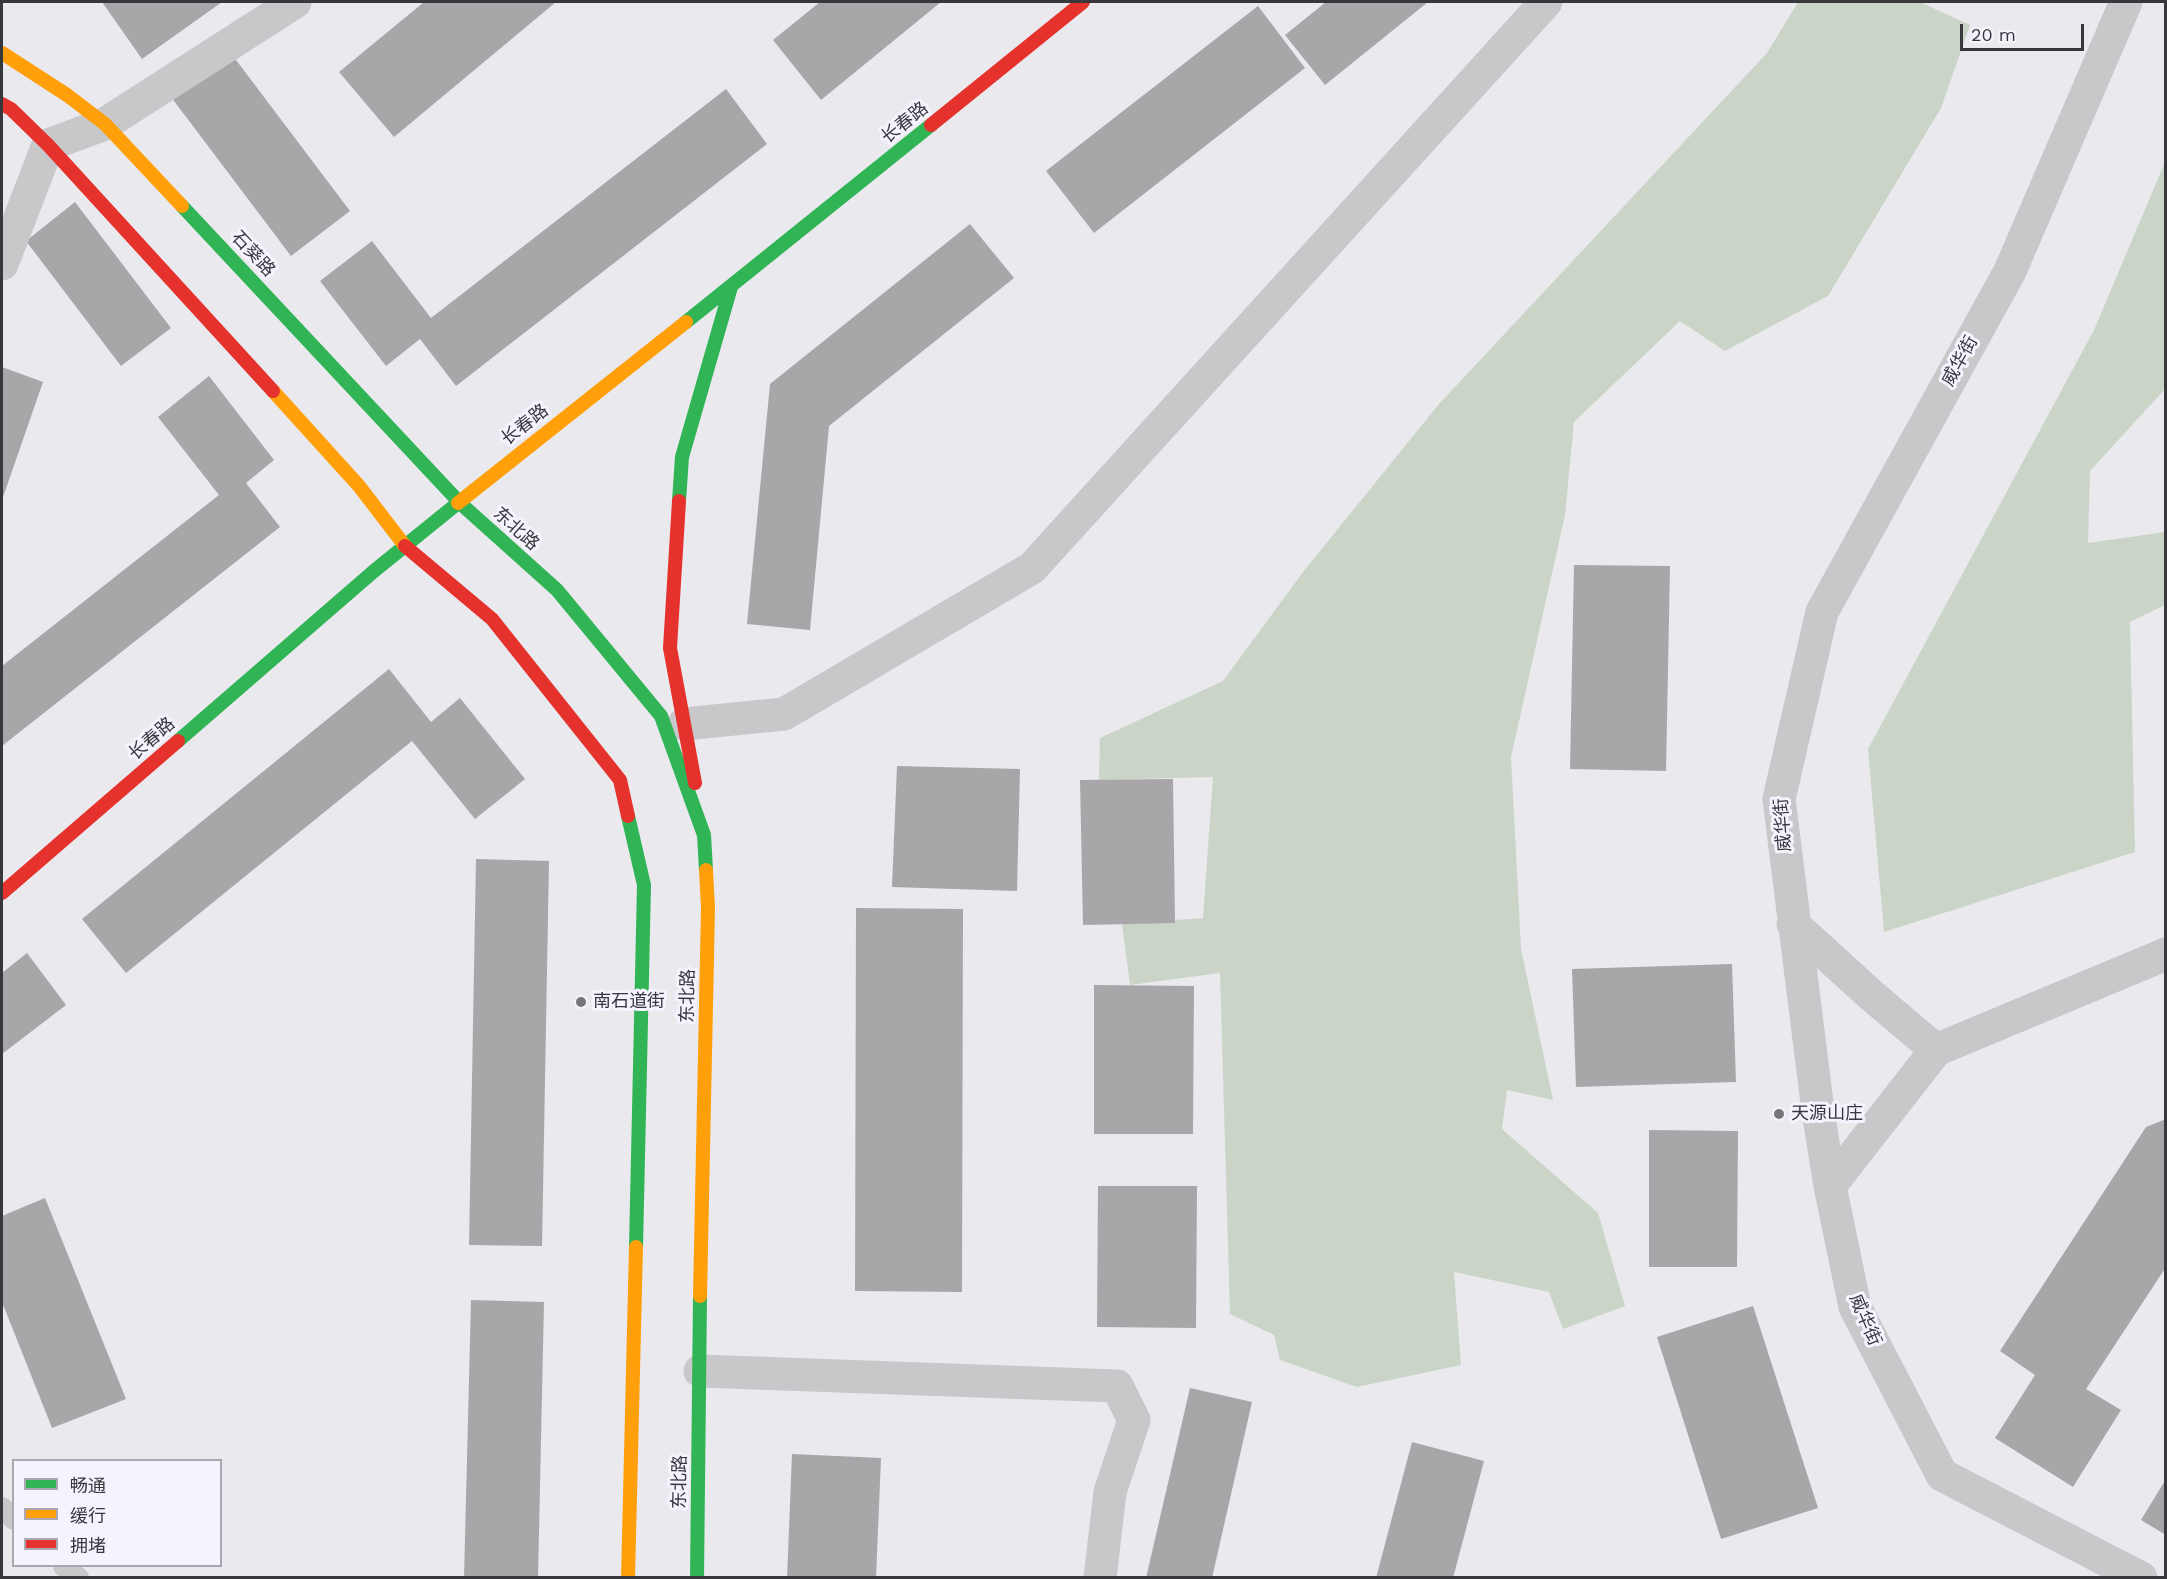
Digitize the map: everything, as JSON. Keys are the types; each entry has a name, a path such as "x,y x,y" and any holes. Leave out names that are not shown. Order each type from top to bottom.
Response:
{"main road":[{"name":"长春路","path":"2,893 364,579 504,465 731,287 1083,2"},
{"name":"石葵路","path":"2,53 67,95 105,124 460,502"},
{"path":"2,104 48,145 359,486 405,546 492,619 620,780 644,885 628,1578"},
{"path":"704,835 670,648 682,457 731,287"},
{"name":"东北路","path":"460,502 557,590 661,716 704,835 708,908 697,1578"}],"street":[{"path":"2,264 48,145 105,124 295,2"},
{"path":"684,724 784,714 1032,568 1546,2"},
{"name":"威华街","path":"2126,2 2010,271 1822,612 1779,799 1818,1111 1830,1186 1855,1307 1941,1475 2140,1578"},
{"path":"1793,924 1936,1050"},
{"path":"1830,1186 1936,1050 2166,954"},
{"path":"700,1371 1117,1386 1134,1420 1110,1492 1100,1578"}],"lane":[{"path":"65,1567 78,1578"}],"shaded area":[{"path":"1798,2 1920,2 1970,25 1941,108 1828,296 1725,351 1680,321 1574,422 1565,515 1511,757 1521,949 1553,1100 1507,1090 1502,1129 1598,1213 1625,1306 1563,1329 1549,1292 1454,1272 1461,1365 1357,1387 1280,1360 1274,1335 1230,1314 1220,973 1130,985 1122,924 1203,918 1213,777 1099,780 1100,738 1223,681 1303,572 1439,404 1767,53"},
{"path":"2165,162 2165,389 2090,471 2088,543 2165,532 2165,605 2130,622 2135,852 1884,932 1868,749 2094,330"}],"building":[{"path":"102,2 222,2 142,59"},
{"path":"424,2 556,2 394,137 339,72"},
{"path":"820,2 941,2 821,100 773,40"},
{"path":"1326,2 1428,2 1325,85 1285,35"},
{"path":"1258,6 1305,68 1094,233 1046,171"},
{"path":"230,52 350,211 291,256 171,97"},
{"path":"726,89 767,144 456,386 420,339 386,366 320,281 372,241 431,318"},
{"path":"75,202 171,328 121,366 26,241"},
{"path":"970,224 1014,278 829,426 810,630 747,624 770,384"},
{"path":"2,367 43,382 2,500"},
{"path":"209,376 274,460 246,483 280,527 2,746 2,666 219,495 158,417"},
{"path":"1574,565 1670,566 1666,771 1570,769"},
{"path":"389,669 431,722 460,698 525,779 475,819 412,741 126,973 82,919"},
{"path":"897,766 1020,769 1017,891 892,887"},
{"path":"1173,779 1175,923 1083,925 1080,780"},
{"path":"476,859 549,861 542,1246 469,1245"},
{"path":"856,908 963,909 962,1292 855,1291"},
{"path":"27,953 66,1005 2,1054 2,973"},
{"path":"1732,964 1736,1082 1576,1087 1572,969"},
{"path":"1094,985 1194,986 1193,1134 1094,1134"},
{"path":"2166,1119 2166,1267 2086,1389 2121,1410 2073,1487 1995,1438 2035,1375 2000,1351 2146,1127"},
{"path":"1649,1130 1738,1131 1737,1267 1649,1267"},
{"path":"1098,1186 1197,1186 1196,1328 1097,1327"},
{"path":"45,1198 126,1399 52,1428 2,1302 2,1216"},
{"path":"471,1300 544,1302 538,1578 464,1578"},
{"path":"1753,1306 1818,1508 1721,1539 1657,1337"},
{"path":"1190,1388 1252,1402 1212,1578 1146,1578"},
{"path":"1412,1442 1484,1461 1453,1578 1376,1578"},
{"path":"792,1454 881,1458 876,1578 787,1578"},
{"path":"2166,1479 2166,1535 2141,1520"}],"traffic: fast":[{"path":"686,322 931,125"},
{"path":"182,206 460,503"},
{"path":"679,501 682,457 731,287"},
{"path":"178,741 374,571 458,503"},
{"path":"460,503 557,590 661,716 704,835 706,870"},
{"path":"628,816 644,885 636,1247"},
{"path":"697,1578 700,1296"}],"traffic: slow":[{"path":"2,53 67,95 105,124 182,206"},
{"path":"458,503 686,322"},
{"path":"273,391 359,486 405,546"},
{"path":"700,1296 708,908 706,870"},
{"path":"628,1578 636,1247"}],"traffic: jam":[{"path":"931,125 1083,2"},
{"path":"2,104 11,109 48,145 273,391"},
{"path":"679,501 670,648 695,783"},
{"path":"405,546 492,619 620,780 628,816"},
{"path":"2,893 178,741"}],"place":[{"name":"南石道街","path":"581,1002"},
{"name":"天源山庄","path":"1779,1114"}]}
